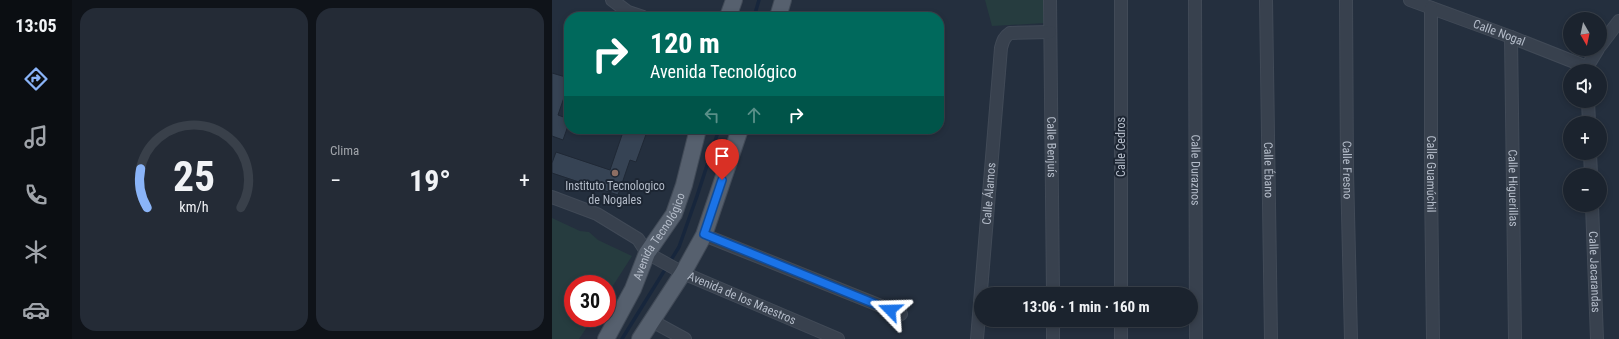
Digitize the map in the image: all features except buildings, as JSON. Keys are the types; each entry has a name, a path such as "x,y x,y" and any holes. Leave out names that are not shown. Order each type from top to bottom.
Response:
{"main road":[{"path":"730,12 734,0"},
{"path":"780,12 784,0"},
{"name":"Avenida Tecnológico","path":"606,339 674,214 684,185 697,134"},
{"path":"640,339 704,234 738,134"}],"street":[{"path":"612,0 628,12"},
{"name":"Calle Benjuís","path":"1050,0 1053,287"},
{"name":"Calle Cedros","path":"1121,0 1121,287"},
{"name":"Calle Duraznos","path":"1195,0 1196,339"},
{"name":"Calle Ébano","path":"1266,0 1271,339"},
{"name":"Calle Fresno","path":"1346,0 1347,171 1351,339"},
{"name":"Calle Nogal","path":"1410,0 1511,37 1575,64"},
{"name":"Calle Guamúchil","path":"1431,8 1433,339"},
{"path":"1607,37 1619,21"},
{"name":"Calle Álamos","path":"977,339 1001,48 1006,35 1010,33 1050,32"},
{"name":"Calle Higuerillas","path":"1511,37 1515,339"},
{"path":"552,197 597,214 638,239 651,255"},
{"name":"Calle Jacarandas","path":"1592,212 1597,339"},
{"path":"704,234 901,314"},
{"name":"Avenida de los Maestros","path":"651,255 681,272 838,339"},
{"path":"652,321 685,339"},
{"path":"1053,327 1053,339"},
{"path":"1121,327 1121,339"}],"green space":[{"path":"985,0 1044,0 1045,23 992,26"},
{"path":"552,218 580,231 589,232 598,240 632,256 616,281 616,275 564,275 564,327 587,327 579,339 552,339"}],"waterway":[{"path":"755,12 759,0"},
{"path":"622,339 679,247 717,134"}],"place":[{"name":"Instituto Tecnologico de Nogales","path":"615,173"}],"route":[{"path":"722,180 704,234 890,310"}]}
